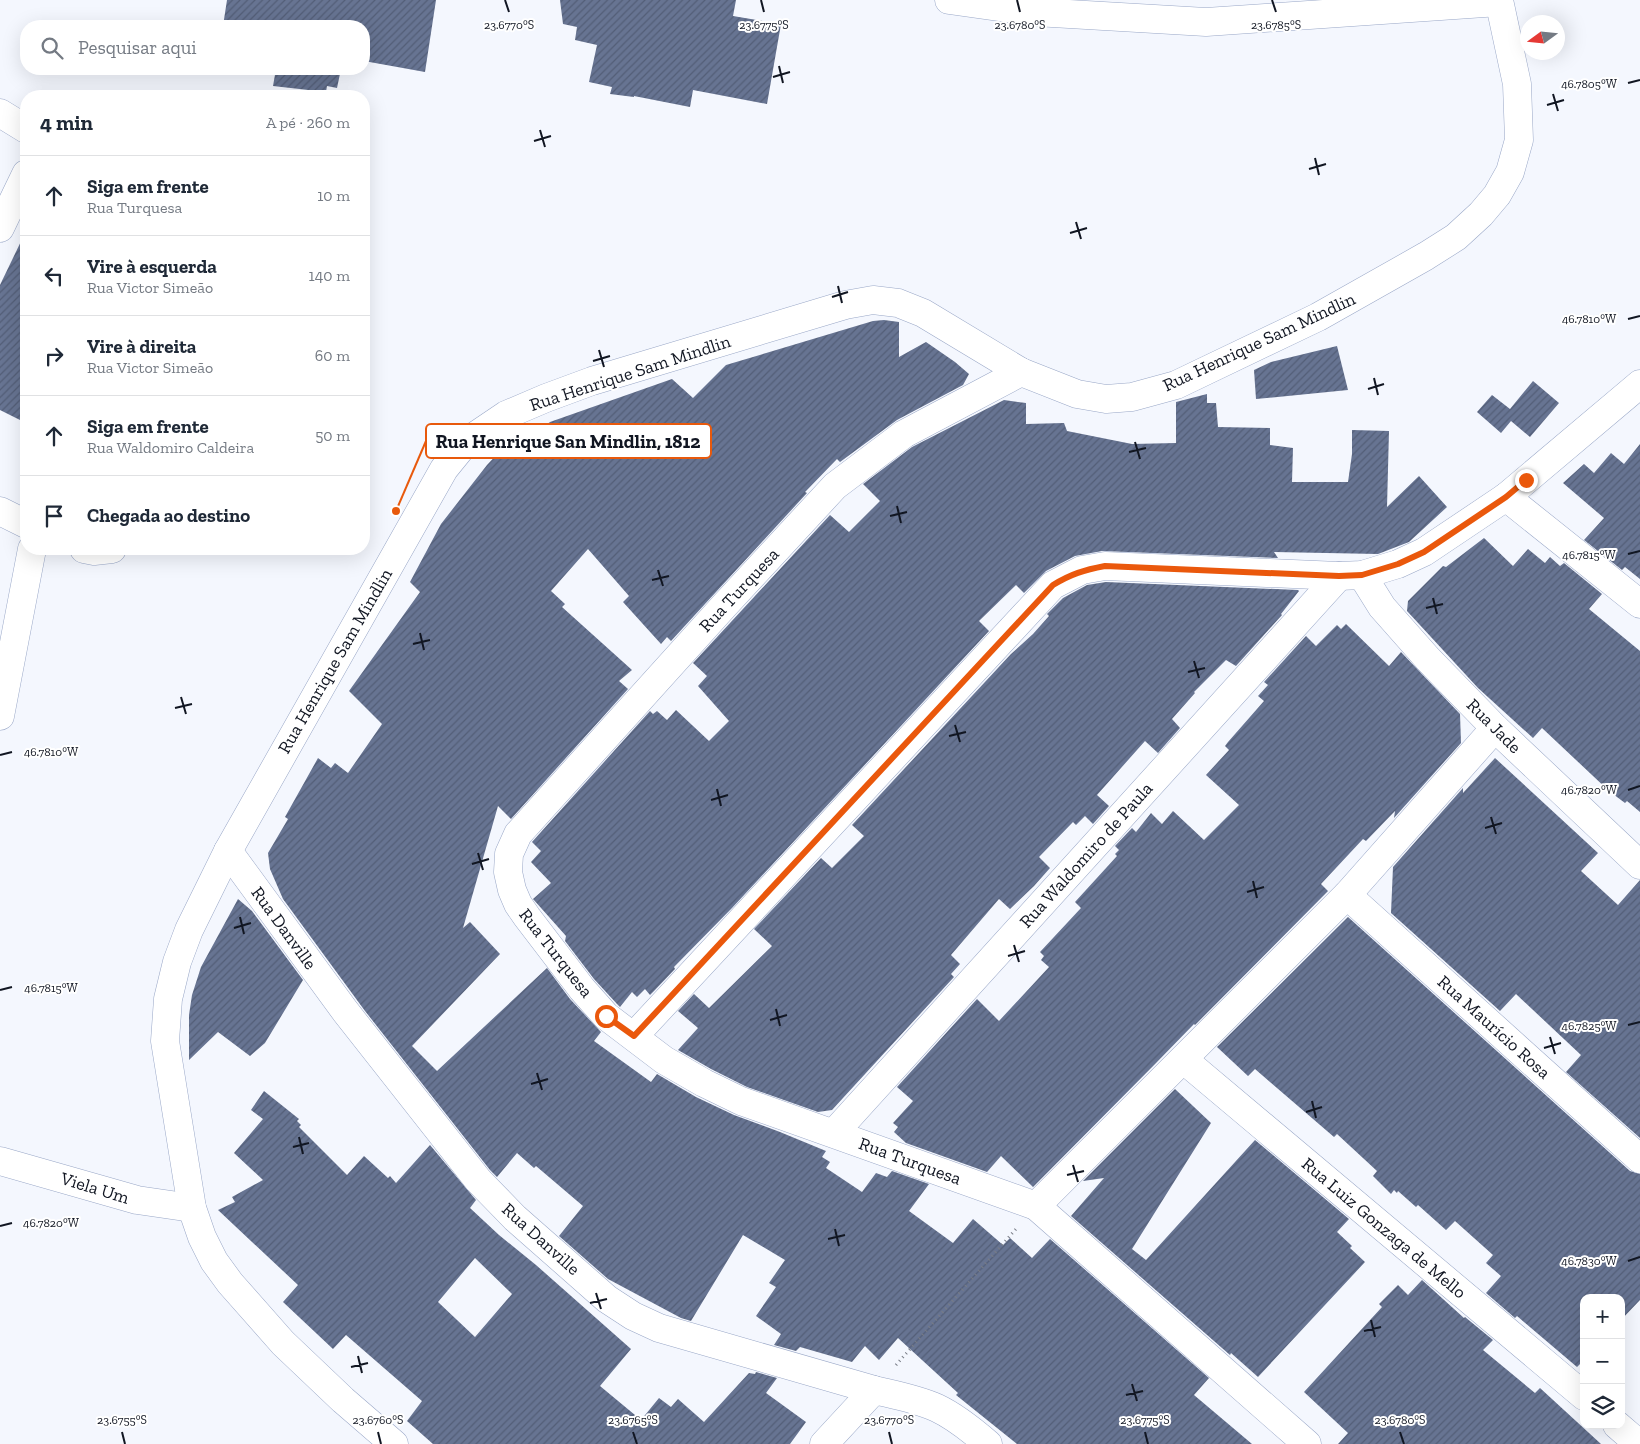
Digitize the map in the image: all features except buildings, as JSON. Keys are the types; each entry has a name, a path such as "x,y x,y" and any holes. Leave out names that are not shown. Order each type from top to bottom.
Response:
{"street":[{"path":"948,0 1035,12 1206,22 1499,1"},
{"name":"Rua Henrique Sam Mindlin","path":"394,1444 343,1400 283,1343 230,1283 214,1261 202,1237 192,1208 165,1041 168,999 177,962 189,930 228,851 444,469 466,442 506,415 546,398 592,382 844,306 873,300 898,303 923,313 1021,372 1077,394 1106,399 1132,398 1176,385 1318,317 1426,256 1456,237 1481,214 1497,195 1510,172 1519,140 1517,84 1499,1"},
{"path":"0,113 20,125"},
{"path":"0,228 20,186"},
{"name":"Rua Turquesa","path":"1021,372 904,434 835,486 518,834 509,854 508,872 512,890 518,904 582,989 606,1016 664,1060 704,1083 741,1101 1036,1206 1307,1444"},
{"path":"634,1036 1053,585 1082,570 1105,566 1350,575 1398,564 1424,552 1506,497 1640,384"},
{"path":"1506,497 1640,604"},
{"path":"0,511 20,521"},
{"path":"0,716 31,555"},
{"name":"Rua Jade","path":"1350,575 1495,728 1640,865"},
{"name":"Rua Waldomiro de Paula","path":"834,1133 1350,575"},
{"path":"1036,1206 1347,895 1495,728"},
{"name":"Rua Danville","path":"228,851 345,1011 472,1173 515,1218 607,1299 633,1316 659,1328 938,1408 968,1427 988,1444"},
{"name":"Rua Maurício Rosa","path":"1347,895 1640,1160"},
{"name":"Rua Luiz Gonzaga de Mello","path":"1184,1060 1580,1393"},
{"name":"Viela Um","path":"0,1161 137,1200 192,1208"},
{"path":"824,1444 874,1390"},
{"path":"1622,1429 1639,1444"}],"path":[{"path":"874,1390 1036,1206"}],"place":[{"name":"Rua Henrique San Mindlin, 1812","path":"396,511"}],"route":[{"path":"606,1016 634,1036 1053,585 1067,576 1082,570 1105,566 1339,576 1362,575 1398,564 1424,552 1506,497 1526,480"}]}
